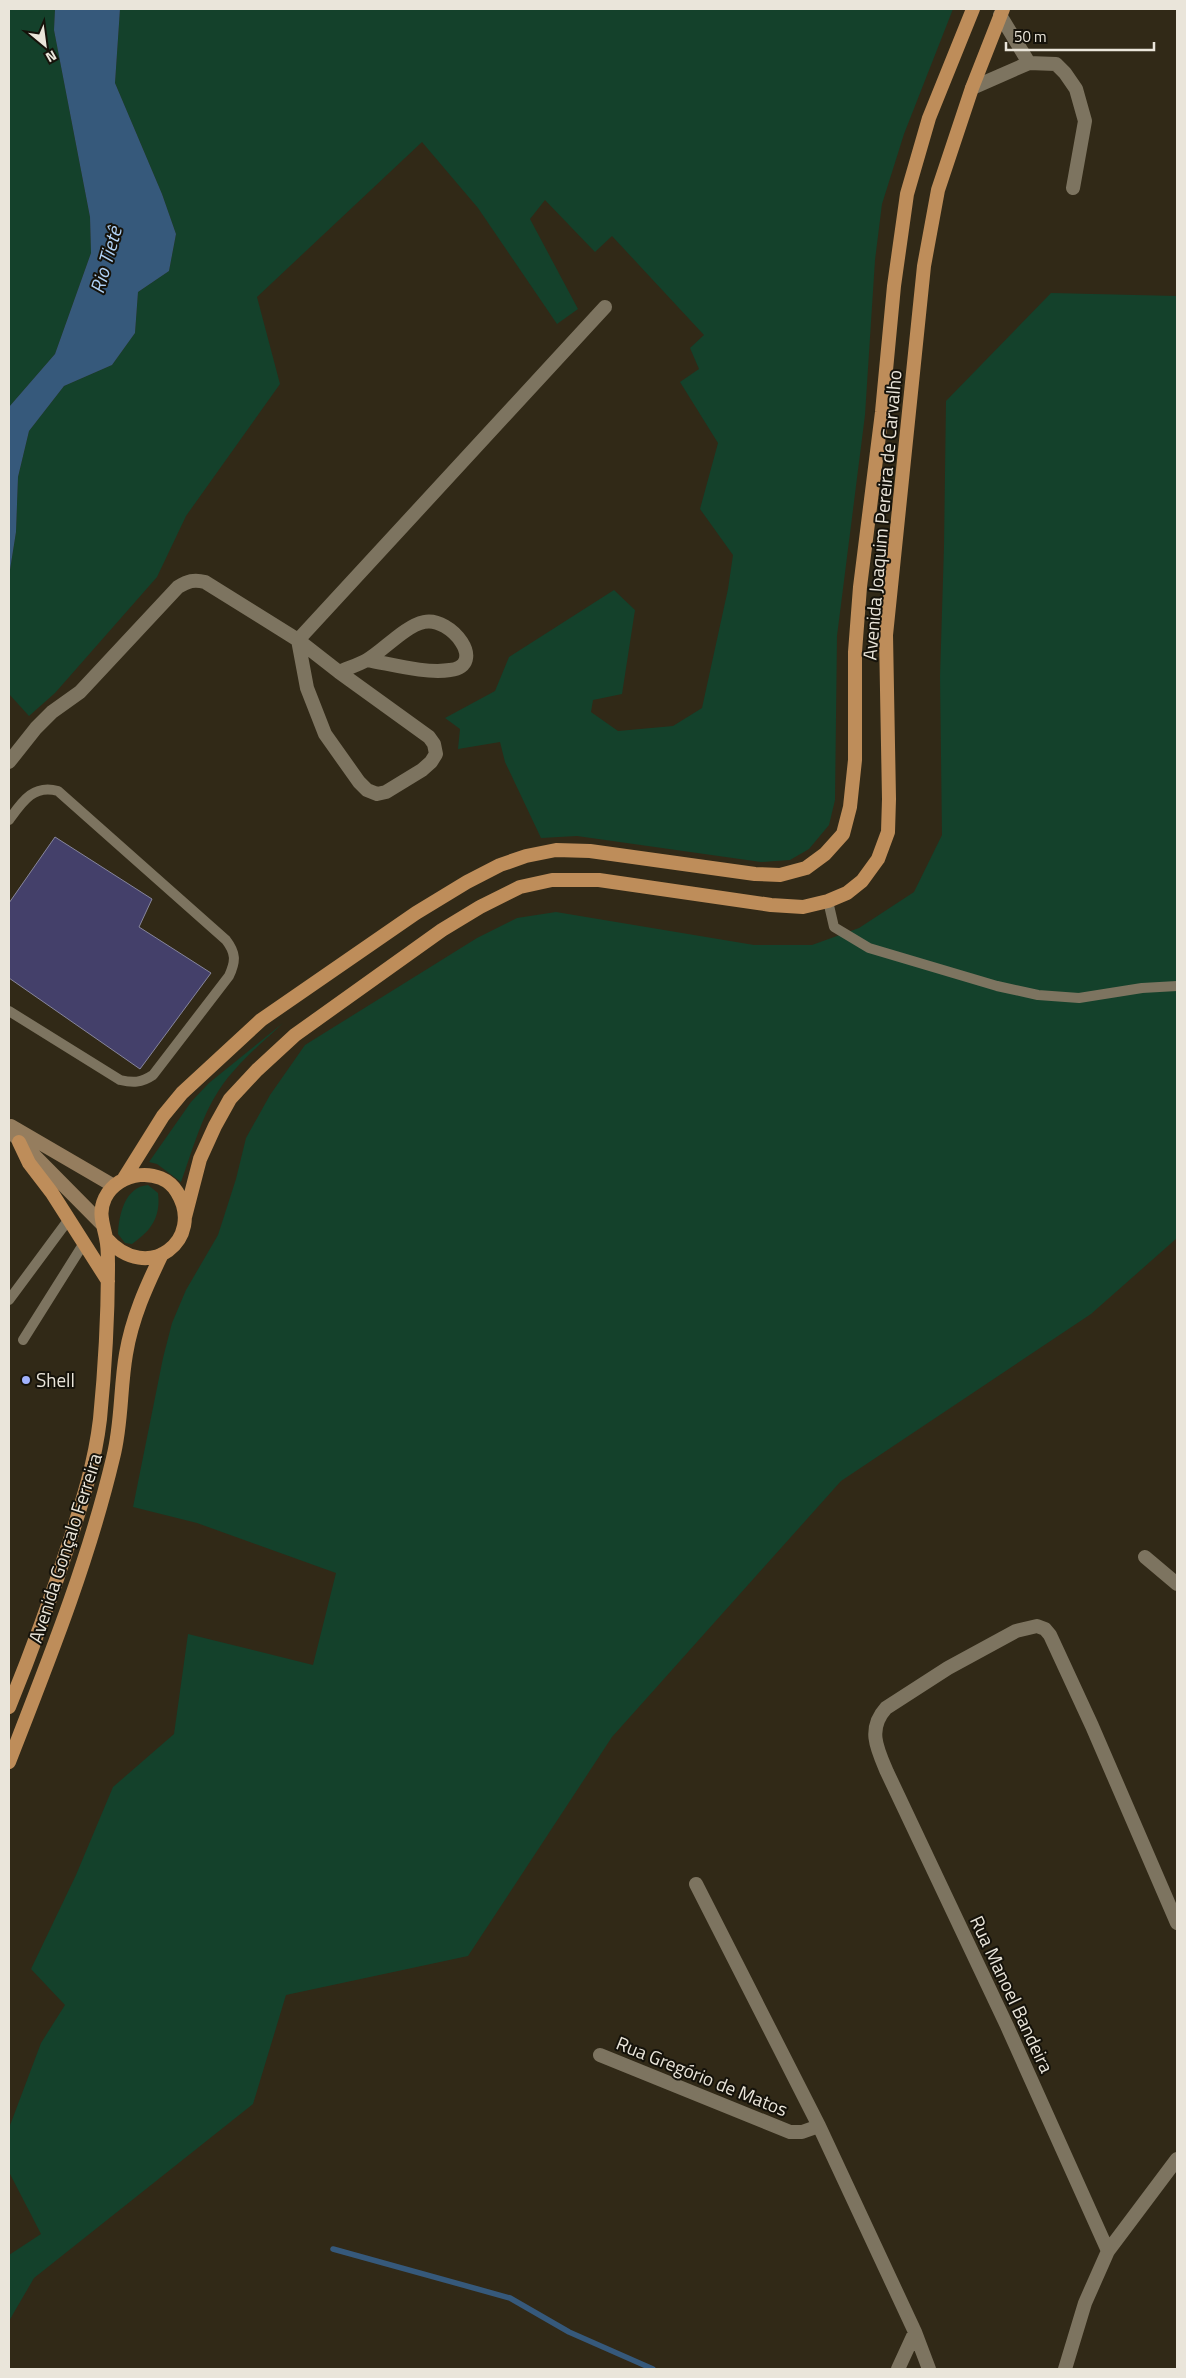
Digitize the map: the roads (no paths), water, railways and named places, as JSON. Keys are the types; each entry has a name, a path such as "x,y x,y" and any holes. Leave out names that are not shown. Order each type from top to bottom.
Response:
{"highway":[{"name":"Avenida Joaquim Pereira de Carvalho","path":"119,1183 163,1116 182,1093 261,1020 416,913 467,882 500,865 526,856 556,850 590,851 756,874 780,875 806,868 826,854 844,834 850,807 855,760 855,652 860,587 882,412 894,286 906,203 917,155 929,118 973,9"},
{"name":"Avenida Joaquim Pereira de Carvalho","path":"185,1217 200,1159 215,1126 230,1099 257,1070 294,1035 442,930 488,903 520,887 561,880 599,880 771,905 803,907 828,901 848,893 862,881 878,859 888,832 890,799 886,635 924,266 938,190 972,88 1002,12"},
{"path":"19,1142 29,1164 52,1193 108,1281"},
{"path":"137,1175 151,1175 165,1180 180,1196 185,1217 178,1241 162,1254 146,1259 131,1257 116,1250 106,1238 101,1223 101,1210 105,1196 119,1183 137,1175"},
{"name":"Avenida Gonçalo Ferreira","path":"9,1706 51,1599 82,1503 95,1451 102,1393 108,1281 106,1238"},
{"name":"Avenida Gonçalo Ferreira","path":"9,1762 65,1618 98,1516 114,1457 120,1424 126,1355 133,1320 162,1254"}],"main road":[{"path":"9,1125 119,1183"},
{"path":"9,1130 101,1223"}],"street":[{"path":"1002,12 1029,63"},
{"path":"972,88 1029,63 1056,64 1076,89 1082,103 1085,121 1073,188"},
{"path":"298,640 605,307"},
{"path":"9,762 36,728 52,712 80,692 178,587 187,581 196,579 205,582 298,640 429,737 434,744 436,754 432,762 386,792 377,794 367,790 359,782 325,734 307,688 298,640"},
{"path":"339,672 367,660 414,626 424,622 436,622 450,629 460,639 467,654 465,661 459,667 451,670 437,671 367,660"},
{"path":"1146,1557 1177,1584"},
{"name":"Rua Manoel Bandeira","path":"1108,2251 1008,2026 879,1754 875,1728 878,1717 886,1708 948,1668 1016,1631 1037,1626 1045,1629 1050,1635 1092,1726 1177,1923"},
{"path":"696,1884 819,2126 915,2332 930,2369"},
{"name":"Rua Gregório de Matos","path":"600,2055 785,2130 802,2132 819,2126"},
{"path":"1065,2369 1085,2303 1108,2251 1177,2159"},
{"path":"898,2369 915,2332"}],"lane":[{"path":"9,820 25,798 37,790 48,788 58,790 226,940 234,952 235,964 229,976 154,1075 144,1081 134,1083 120,1080 9,1011"},
{"path":"828,901 834,927 869,948 996,986 1038,995 1079,998 1142,988 1177,986"},
{"path":"9,1300 69,1219"},
{"path":"22,1340 84,1243"}],"water":[{"name":"Rio Tietê","path":"55,9 120,9 115,83 162,194 176,234 169,271 138,292 135,333 112,365 64,386 29,431 18,477 16,532 9,576 9,407 55,354 91,253 90,217 54,30"}],"waterway":[{"path":"333,2249 510,2298 569,2332 653,2369"}],"place":[{"name":"Shell","path":"26,1380"}]}
